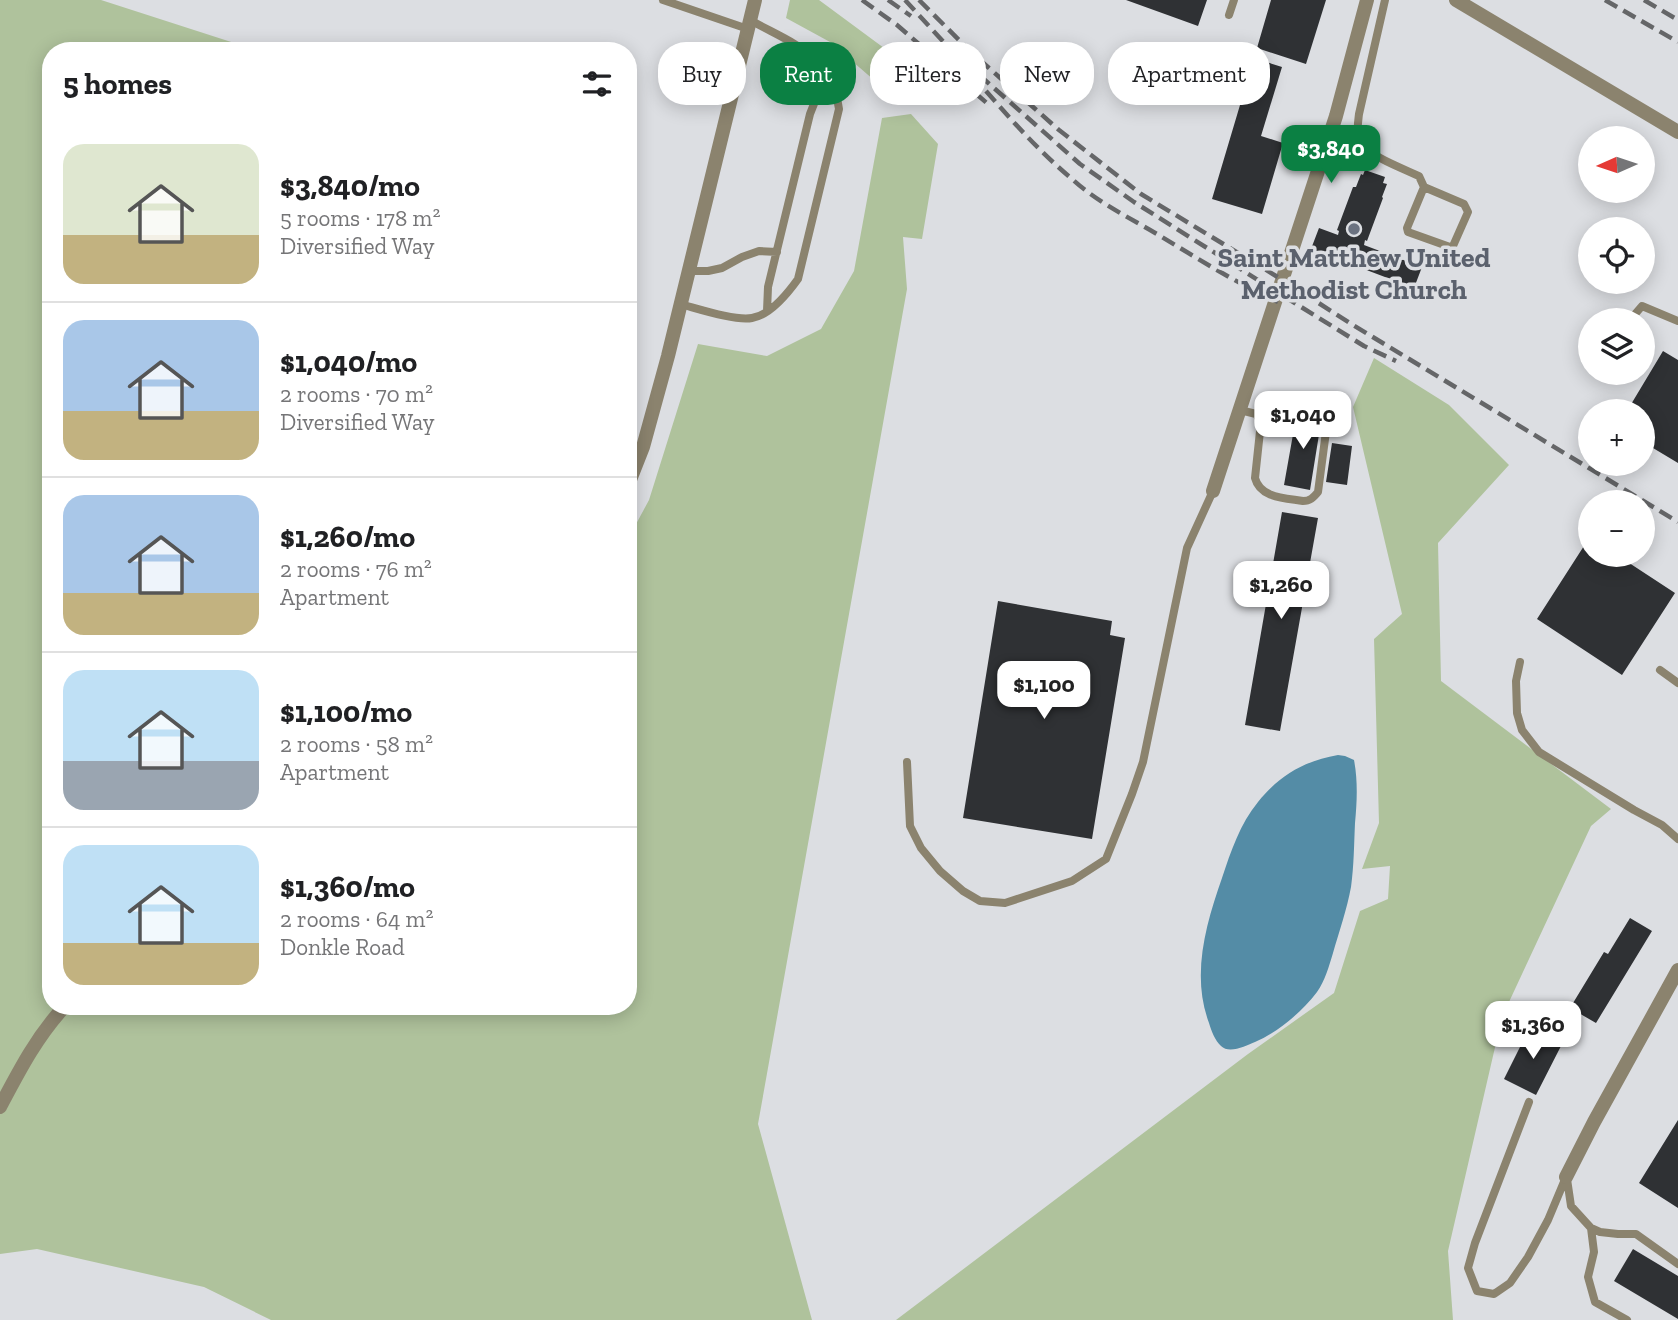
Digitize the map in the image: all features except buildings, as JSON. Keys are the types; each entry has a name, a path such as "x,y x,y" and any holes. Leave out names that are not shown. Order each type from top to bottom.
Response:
{"street":[{"path":"637,462 680,304 755,0"},
{"path":"1213,491 1336,116 1367,0"},
{"path":"1456,0 1678,132"},
{"path":"1566,1177 1678,970"},
{"path":"0,1107 28,1055 58,1015"}],"lane":[{"path":"663,0 749,24 788,42"},
{"path":"1229,15 1234,0"},
{"path":"1385,0 1359,114 1357,129 1360,141 1367,150 1419,176 1424,187 1464,204 1468,212 1453,246 1408,232 1407,228 1424,187"},
{"path":"767,311 768,287 813,105"},
{"path":"680,304 741,319 754,318 767,311 789,291 798,279 838,105"},
{"path":"688,271 722,268 759,251 776,253"},
{"path":"1655,311 1678,321"},
{"path":"1240,410 1256,414 1261,422 1255,478 1257,486 1268,494 1303,501 1308,501 1318,492 1327,424"},
{"path":"907,762 910,826 921,848 940,871 963,891 981,901 1005,903 1072,881 1106,859 1143,762 1187,548 1213,491"},
{"path":"1520,662 1516,681 1517,713 1522,730 1539,752 1662,825 1678,839"},
{"path":"1660,670 1678,683"},
{"path":"1529,1102 1468,1268 1477,1291 1494,1294 1510,1283 1548,1220 1566,1177"},
{"path":"1566,1177 1571,1206 1591,1228 1594,1252 1588,1277 1595,1302 1627,1320"},
{"path":"1591,1228 1618,1234 1636,1234 1678,1264"}],"green space":[{"path":"0,0 101,0 231,42 42,42 42,1015 637,1015 637,522 649,500 698,344 767,356 821,329 854,271 882,118 911,114 938,144 922,239 903,237 907,289 758,1124 812,1320 271,1320 204,1287 37,1249 0,1254"},
{"path":"790,0 819,0 876,42 870,42 870,77 856,64 856,42 830,42 786,18"},
{"path":"1374,358 1449,405 1509,465 1438,543 1441,681 1611,809 1591,826 1502,1017 1448,1251 1453,1320 896,1320 1248,1054 1334,993 1360,911 1388,899 1390,866 1362,869 1379,823 1374,639 1402,614 1353,407"}],"water":[{"path":"1338,755 1354,760 1357,799 1354,855 1349,895 1326,973 1320,988 1311,999 1281,1027 1247,1045 1233,1049 1224,1048 1215,1038 1209,1023 1201,987 1201,968 1206,931 1233,848 1252,810 1275,784 1304,765"}],"railway":[{"path":"862,0 897,25 989,105"},
{"path":"888,0 911,16"},
{"path":"905,0 951,50 1080,164 1134,202 1277,292 1364,346 1396,361"},
{"path":"919,0 972,53 1059,130 1141,194 1678,522"},
{"path":"1605,0 1678,42"},
{"path":"1644,0 1678,20"},
{"path":"986,91 1060,169 1092,195 1217,270 1278,302"}],"place":[{"name":"Saint Matthew United Methodist Church","path":"1354,229"}]}
